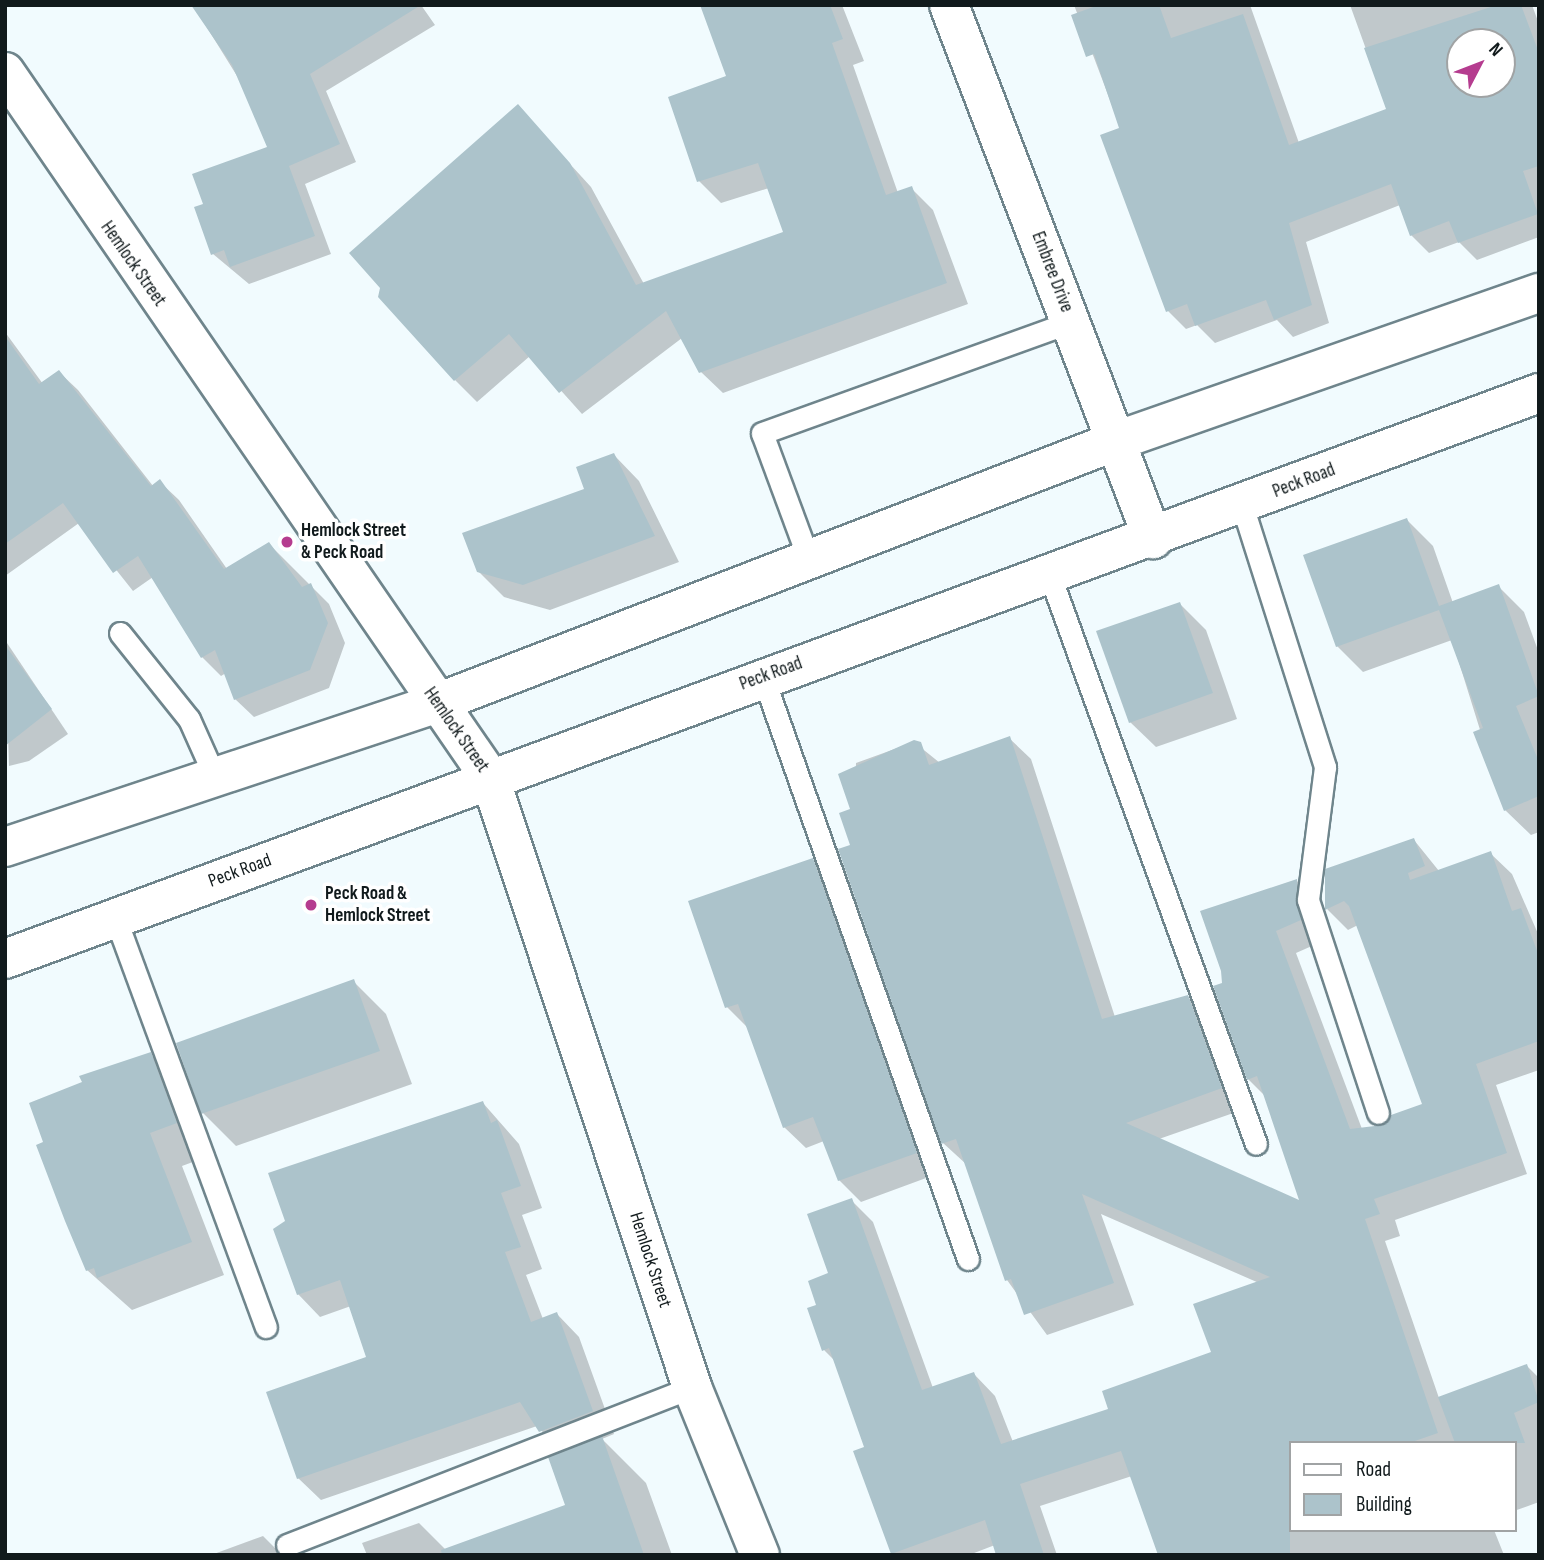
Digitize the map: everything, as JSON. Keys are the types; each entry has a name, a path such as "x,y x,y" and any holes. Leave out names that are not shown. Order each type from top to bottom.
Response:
{"main road":[{"name":"Embree Drive","path":"949,5 1153,539"},
{"name":"Hemlock Street","path":"5,72 490,778 692,1387 760,1555"},
{"path":"5,846 437,703 1115,441 1539,293"},
{"name":"Peck Road","path":"5,959 763,677 1049,573 1153,539 1539,393"}],"lane":[{"path":"809,560 762,433 1071,322"},
{"path":"1242,505 1325,767 1308,900 1378,1113"},
{"path":"1049,573 1256,1144"},
{"path":"120,633 189,719 215,777"},
{"path":"763,677 968,1259"},
{"path":"115,917 266,1327"},
{"path":"287,1545 692,1387"}],"building":[{"path":"191,5 421,5 310,74 340,144 289,166 315,236 230,267 224,250 211,255 194,207 203,204 192,174 267,147 232,65"},
{"path":"700,5 830,5 843,39 832,43 886,195 912,186 947,283 699,373 666,311 559,393 509,334 454,381 378,297 380,288 349,253 518,104 570,163 636,285 783,232 758,163 697,182 668,97 726,76"},
{"path":"1099,5 1159,5 1171,38 1243,14 1289,145 1386,109 1364,48 1497,5 1521,5 1539,53 1539,166 1523,171 1538,214 1458,243 1449,221 1410,236 1391,184 1289,223 1312,305 1274,320 1266,300 1195,326 1187,304 1166,312 1100,135 1119,128 1094,54 1086,57 1071,15"},
{"path":"5,336 39,384 59,370 151,486 160,479 224,569 269,542 302,587 311,583 328,623 310,670 234,700 215,650 201,658 138,556 113,573 63,503 5,544"},
{"path":"614,453 655,536 523,585 477,572 462,533 584,489 576,467"},
{"path":"1407,518 1439,606 1499,584 1539,696 1516,706 1539,762 1539,796 1504,811 1473,732 1483,728 1439,610 1336,647 1303,555"},
{"path":"1180,602 1213,693 1129,723 1096,631"},
{"path":"5,645 52,709 5,746"},
{"path":"1010,736 1102,1019 1188,995 1222,1088 1126,1123 1299,1200 1257,1076 1247,1080 1213,986 1222,983 1221,971 1200,911 1297,879 1301,920 1276,931 1350,1129 1383,1125 1391,1115 1422,1104 1349,906 1344,901 1325,910 1325,869 1414,838 1425,866 1408,873 1410,880 1491,851 1512,911 1521,908 1539,956 1539,1041 1476,1064 1507,1153 1374,1199 1380,1214 1365,1219 1438,1433 1415,1441 1288,1441 1290,1555 1158,1555 1121,1451 1020,1484 1044,1555 996,1555 985,1520 891,1554 853,1451 864,1447 829,1348 822,1351 807,1308 816,1305 808,1281 828,1273 807,1214 852,1198 922,1390 974,1372 1001,1444 1108,1409 1102,1391 1211,1352 1193,1304 1270,1277 1082,1194 1114,1283 1024,1315 1011,1279 1005,1281 956,1139 941,1144 838,849 850,845 839,813 850,809 838,774 914,740 921,742 929,765"},
{"path":"813,858 917,1153 838,1181 813,1117 783,1128 738,1004 725,1008 688,901"},
{"path":"354,979 380,1051 201,1114 176,1043"},
{"path":"151,1052 177,1123 150,1133 192,1242 97,1278 94,1268 86,1271 65,1221 36,1145 43,1142 29,1103 82,1082 79,1076"},
{"path":"483,1101 491,1123 497,1120 521,1186 501,1193 521,1247 505,1252 531,1322 557,1312 593,1411 539,1432 520,1402 297,1479 266,1392 366,1357 340,1280 297,1295 273,1229 285,1221 268,1173"},
{"path":"1527,1364 1539,1402 1514,1413 1525,1443 1454,1441 1438,1397"},
{"path":"602,1436 644,1555 442,1555 441,1550 565,1505 548,1457"}],"place":[{"name":"Hemlock Street & Peck Road","path":"287,542"},
{"name":"Peck Road & Hemlock Street","path":"311,905"}]}
